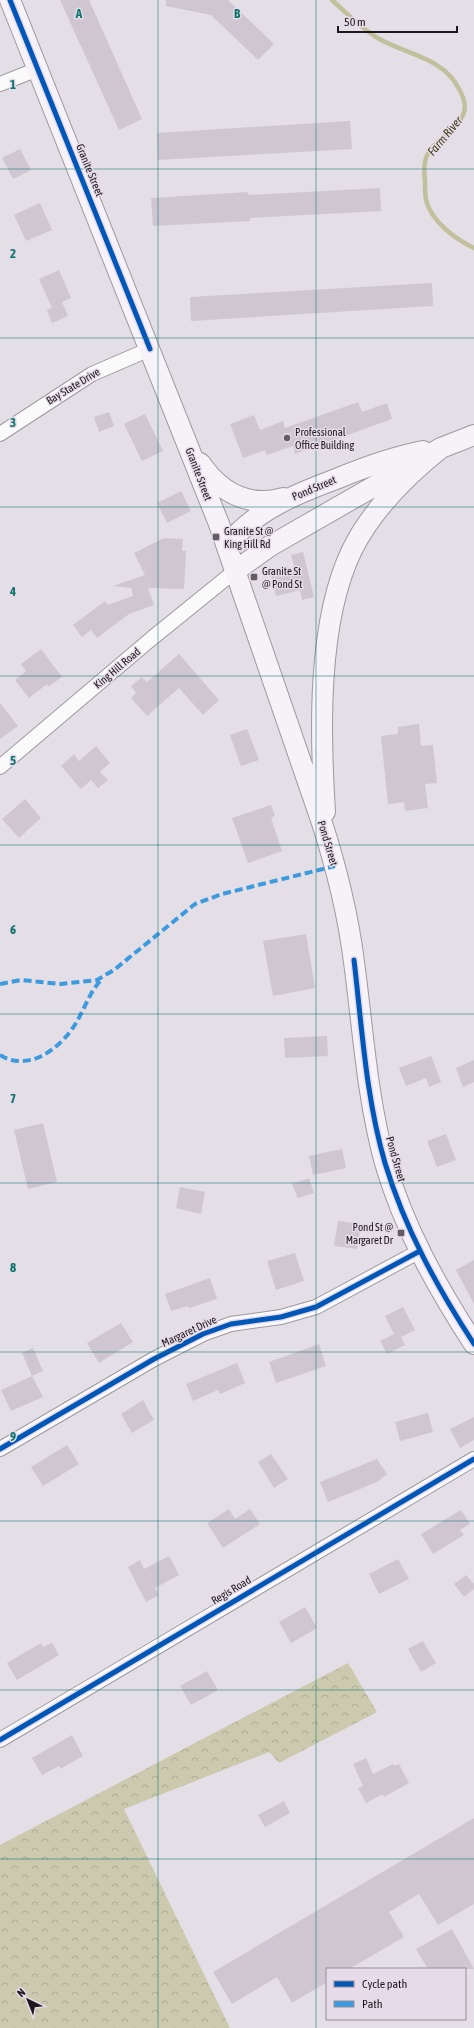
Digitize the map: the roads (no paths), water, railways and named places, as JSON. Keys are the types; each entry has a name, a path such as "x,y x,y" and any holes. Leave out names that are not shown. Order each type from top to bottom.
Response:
{"main road":[{"name":"Granite Street","path":"7,2 38,69 187,441 226,546"},
{"name":"Pond Street","path":"235,571 270,546 441,448 474,435"},
{"path":"187,441 209,475 225,490 237,497 262,502 297,494"},
{"path":"329,844 326,819 323,758 325,673 329,633 340,582 353,549 382,505 410,473 441,448"},
{"name":"Pond Street","path":"441,448 375,463 297,494 249,523 238,532 226,546 329,844 350,940 377,1129 397,1197 420,1252 450,1307 474,1344"}],"street":[{"path":"0,84 38,69"},
{"name":"Bay State Drive","path":"0,434 92,374 150,349"},
{"name":"King Hill Road","path":"0,767 151,639 235,571"},
{"name":"Margaret Drive","path":"0,1449 154,1359 203,1334 231,1324 282,1317 316,1307 420,1252"},
{"name":"Regis Road","path":"0,1740 474,1459"}],"waterway":[{"name":"Farm River","path":"332,0 376,37 422,57 444,70 452,78 459,89 465,109 457,125 434,145 426,158 424,165 425,196 429,208 438,222 459,240 474,248"}],"place":[{"name":"Professional Office Building","path":"287,438"},
{"name":"Granite St @ King Hill Rd","path":"216,537"},
{"name":"Granite St @ Pond St","path":"254,577"},
{"name":"Pond St @ Margaret Dr","path":"401,1233"}]}
